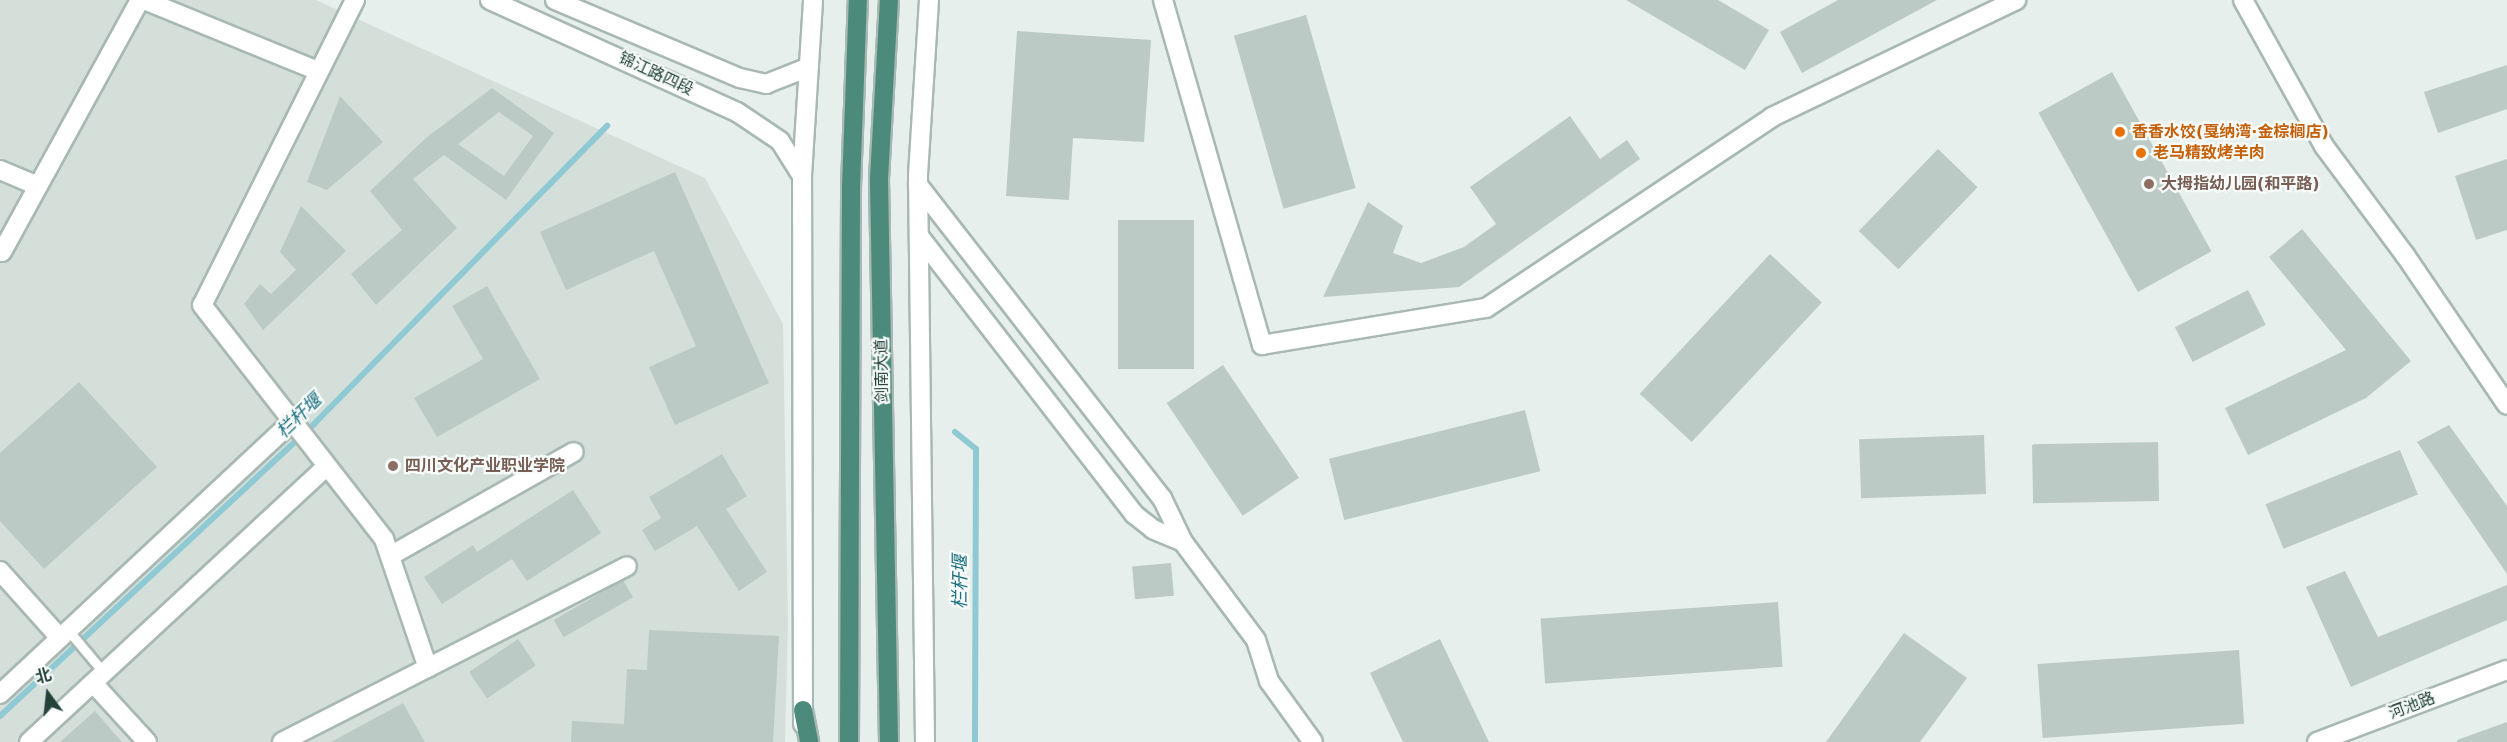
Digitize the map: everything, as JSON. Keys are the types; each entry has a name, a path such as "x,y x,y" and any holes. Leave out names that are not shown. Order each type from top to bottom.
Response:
{"highway":[{"name":"剑南大道","path":"849,742 851,187 858,0"},
{"name":"剑南大道","path":"889,0 879,179 889,742"},
{"path":"803,710 810,742"}],"street":[{"path":"2,252 140,0"},
{"path":"144,0 318,71"},
{"path":"355,0 202,305 384,539 428,668"},
{"name":"锦江路四段","path":"490,0 737,112 780,141 802,177"},
{"name":"锦江路四段","path":"555,0 740,78 766,84 809,67"},
{"path":"803,742 802,177 813,0"},
{"path":"925,742 918,185 929,0"},
{"path":"1163,0 1262,345 1486,308 1772,117 2016,0"},
{"path":"2243,0 2324,146 2405,255 2507,405"},
{"path":"0,170 38,186"},
{"path":"918,185 1162,498 1183,542 1256,640 1269,681 1313,742"},
{"path":"919,236 1134,514 1153,529 1183,542"},
{"path":"0,694 67,635 294,423"},
{"path":"390,556 574,452"},
{"path":"29,742 327,466"},
{"path":"282,742 627,566"},
{"path":"0,571 67,635"},
{"name":"河池路","path":"2317,742 2507,670"},
{"path":"99,678 147,742"}],"lane":[{"path":"67,635 90,656 99,678"}],"shaded area":[{"name":"四川文化产业职业学院","path":"0,0 316,0 705,178 783,324 788,622 785,742 0,742"}],"building":[{"path":"1626,0 1718,0 1769,30 1745,70"},
{"path":"1838,0 1937,0 1802,73 1780,32"},
{"path":"1306,15 1356,188 1284,209 1234,36"},
{"path":"1017,31 1151,40 1144,142 1073,138 1069,200 1006,196"},
{"path":"2507,65 2507,109 2438,133 2424,92"},
{"path":"2112,72 2211,251 2138,292 2039,113"},
{"path":"492,88 554,133 506,200 444,155 413,179 457,228 376,305 351,274 402,230 370,191 426,138","holes":["499,112 533,136 504,176 458,144"]},
{"path":"340,96 383,142 327,190 307,182"},
{"path":"1570,116 1600,159 1627,140 1640,159 1459,287 1323,297 1368,202 1403,226 1393,253 1421,263 1464,247 1496,224 1470,187"},
{"path":"1938,149 1978,187 1898,269 1859,231"},
{"path":"2507,159 2507,230 2476,240 2455,176"},
{"path":"675,172 769,383 675,425 649,367 696,346 654,251 566,290 540,232"},
{"path":"301,206 346,251 263,330 244,304 260,284 271,294 296,270 280,252"},
{"path":"1118,220 1194,220 1194,369 1118,369"},
{"path":"2302,229 2411,361 2366,398 2248,455 2225,408 2346,350 2269,257"},
{"path":"1770,254 1822,302 1692,442 1640,394"},
{"path":"487,286 540,379 437,437 414,398 483,359 452,306"},
{"path":"2248,290 2266,325 2193,362 2175,327"},
{"path":"1223,365 1299,478 1243,516 1167,403"},
{"path":"79,382 157,467 44,569 0,521 0,453"},
{"path":"1525,410 1540,471 1344,520 1329,459"},
{"path":"2449,425 2507,506 2507,574 2417,442"},
{"path":"1984,435 1986,494 1861,498 1859,439"},
{"path":"2158,442 2159,501 2033,503 2032,444"},
{"path":"2400,450 2418,495 2284,549 2266,504"},
{"path":"722,454 747,496 726,509 767,572 739,591 697,526 655,551 642,530 661,518 649,497"},
{"path":"573,490 601,533 527,581 512,559 442,604 424,577 473,545 477,552"},
{"path":"1171,563 1174,596 1135,599 1132,566"},
{"path":"2345,571 2378,637 2507,585 2507,620 2351,687 2306,587"},
{"path":"623,580 633,597 564,637 554,620"},
{"path":"1778,602 1783,667 1545,683 1541,619"},
{"path":"649,630 779,636 773,742 571,742 572,721 624,724 627,669 647,670"},
{"path":"1904,633 1967,678 1920,742 1826,742"},
{"path":"518,639 536,666 487,699 469,672"},
{"path":"1440,639 1489,742 1403,742 1370,673"},
{"path":"2239,650 2244,724 2043,738 2037,664"},
{"path":"403,703 425,742 331,742"},
{"path":"95,711 122,742 60,742"},
{"path":"2507,722 2507,742 2457,742 2457,740"}],"waterway":[{"name":"栏杆堰","path":"0,716 315,423 607,126"},
{"name":"栏杆堰","path":"955,432 976,449 975,742"}],"place":[{"name":"香香水饺(戛纳湾·金棕榈店)","path":"2120,132"},
{"name":"老马精致烤羊肉","path":"2141,153"},
{"name":"大拇指幼儿园(和平路)","path":"2149,184"},
{"name":"四川文化产业职业学院","path":"393,466"}]}
